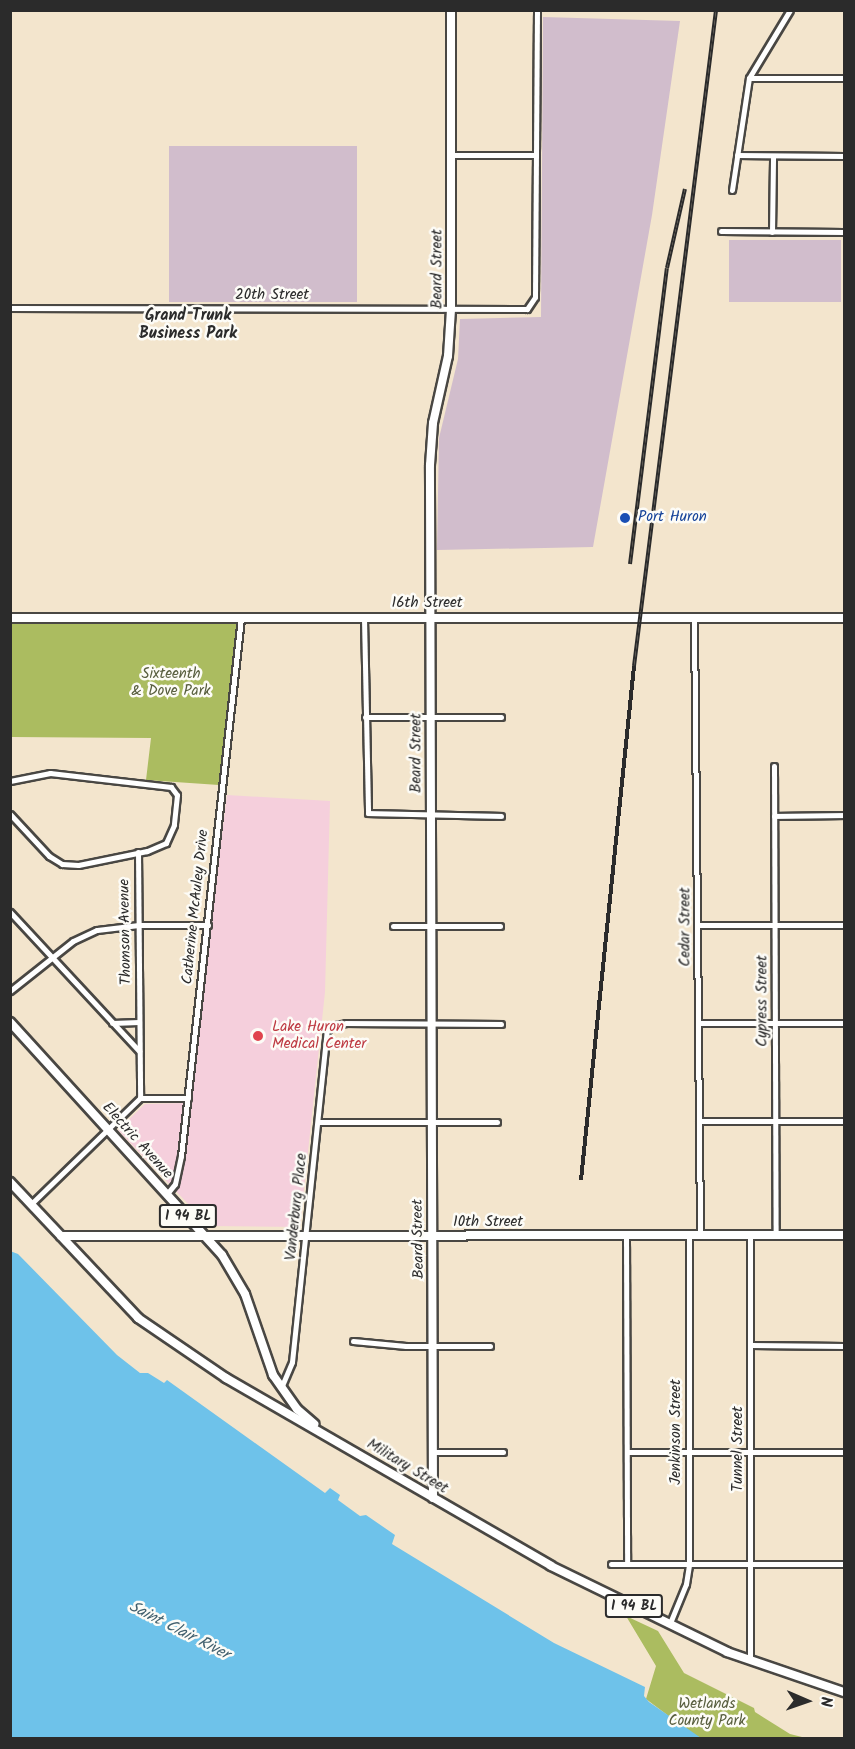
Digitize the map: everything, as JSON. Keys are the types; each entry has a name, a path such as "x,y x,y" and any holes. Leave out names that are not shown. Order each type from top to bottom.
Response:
{"main road":[{"name":"Electric Avenue","path":"10,1022 205,1235 238,1280 265,1360 282,1390 326,1435"},
{"name":"Military Street","path":"10,1182 150,1328 263,1400 537,1559 750,1662 844,1692"},
{"path":"263,1400 276,1399 282,1390"}],"street":[{"name":"Beard Street","path":"433,1498 429,618 431,438 448,356 451,309 452,10"},
{"path":"451,155 536,155 537,10"},
{"path":"732,190 749,78 790,10"},
{"path":"749,78 844,78"},
{"name":"20th Street","path":"10,308 521,310 532,304 536,155"},
{"path":"737,155 844,156"},
{"path":"772,232 773,156"},
{"path":"721,231 844,232"},
{"name":"16th Street","path":"10,618 844,618"},
{"name":"Catherine McAuley Drive","path":"166,1195 175,1184 188,1098 241,618"},
{"path":"364,618 366,810 372,815 501,816"},
{"name":"Cedar Street","path":"694,618 700,1236"},
{"path":"364,717 501,717"},
{"name":"Cypress Street","path":"774,766 776,1236"},
{"path":"10,781 50,773 175,789 177,802 168,840 156,849 78,865 62,864 49,856 10,814"},
{"path":"774,816 844,815"},
{"name":"Thomson Avenue","path":"138,852 140,1098"},
{"path":"10,912 139,1051"},
{"path":"10,991 51,957 85,935 139,925 208,925"},
{"path":"698,925 844,925"},
{"path":"393,926 500,926"},
{"path":"112,1023 139,1022"},
{"path":"431,1023 501,1024"},
{"name":"Vanderburg Place","path":"282,1390 291,1371 326,1039 331,1026 431,1023"},
{"path":"698,1023 844,1023"},
{"path":"31,1204 140,1098 188,1098"},
{"path":"699,1121 844,1121"},
{"path":"318,1122 497,1122"},
{"name":"10th Street","path":"61,1236 844,1235"},
{"path":"626,1236 627,1564"},
{"name":"Jenkinson Street","path":"670,1623 686,1584 689,1564 689,1236"},
{"name":"Tunnel Street","path":"750,1236 752,1564 750,1662"},
{"path":"353,1341 434,1347 490,1346"},
{"path":"751,1345 844,1346"},
{"path":"434,1452 503,1452"},
{"path":"627,1452 844,1452"},
{"path":"611,1564 844,1564"}],"shaded area":[{"path":"543,17 680,21 652,215 593,547 437,550 439,438 458,359 460,319 541,317"},
{"path":"169,146 357,146 357,302 169,302"},
{"path":"729,240 841,240 841,302 729,302"},
{"name":"Lake Huron Medical Center","path":"227,795 330,801 325,992 300,1227 209,1226 118,1130 145,1104 188,1103"}],"green space":[{"name":"Sixteenth & Dove Park","path":"11,624 237,624 219,785 146,780 151,738 11,737"},
{"name":"Wetlands County Park","path":"626,1616 658,1631 684,1673 754,1708 755,1712 790,1734 806,1738 701,1738 694,1735 646,1699 656,1666"}],"water":[{"name":"Saint Clair River","path":"10,1251 18,1254 117,1355 140,1373 148,1373 164,1383 167,1380 325,1493 330,1488 340,1495 338,1500 360,1516 366,1515 395,1535 392,1544 554,1643 645,1687 644,1696 649,1702 701,1738 11,1738"}],"railway":[{"path":"581,1180 634,666 716,10"},
{"path":"630,564 667,268 685,189"}],"place":[{"name":"Port Huron","path":"625,518"},
{"name":"Lake Huron Medical Center","path":"258,1036"}],"district":[{"name":"Grand Trunk Business Park","path":"188,325"}]}
